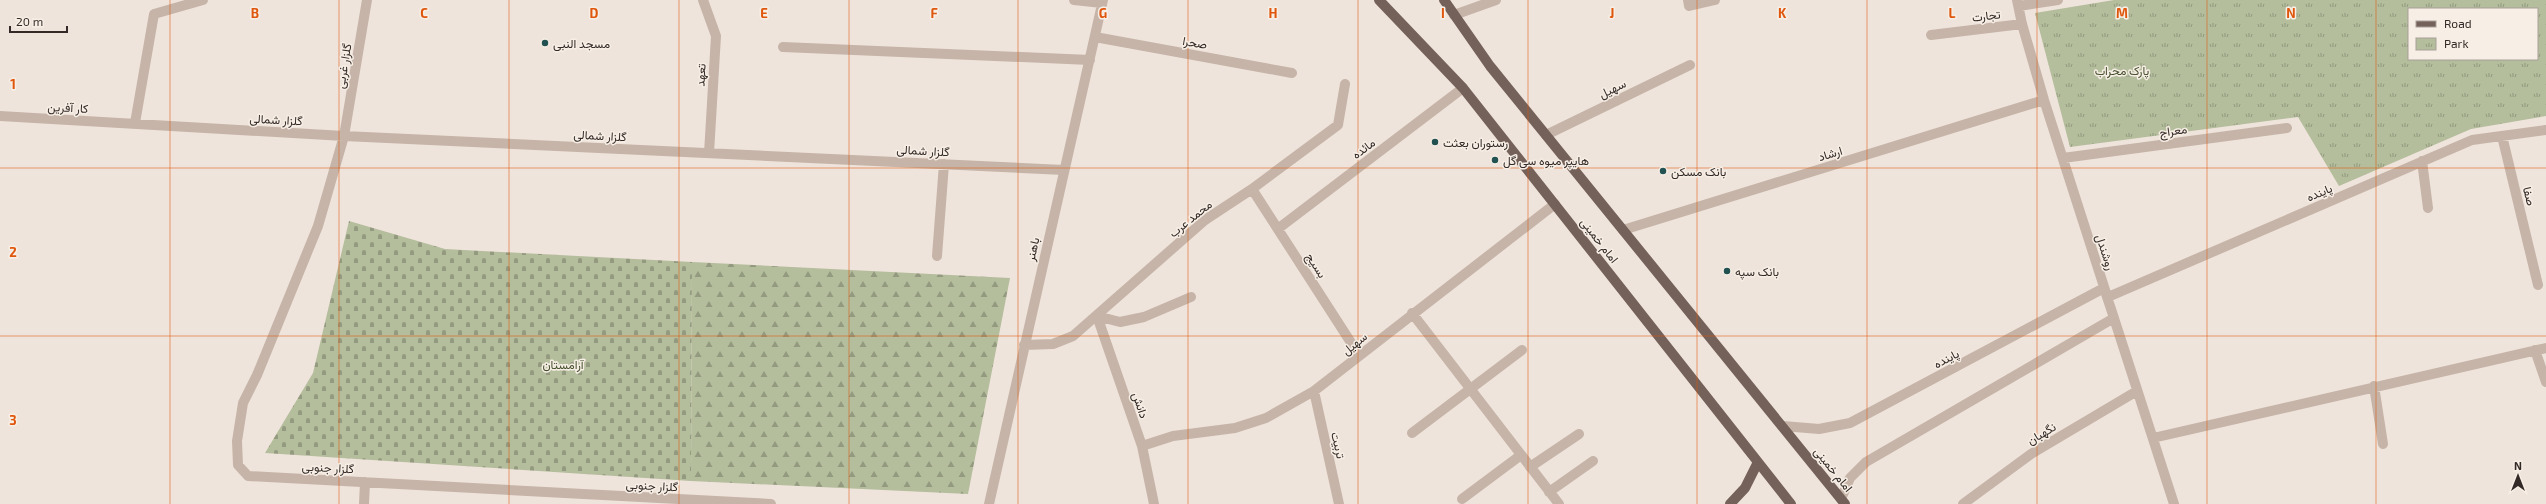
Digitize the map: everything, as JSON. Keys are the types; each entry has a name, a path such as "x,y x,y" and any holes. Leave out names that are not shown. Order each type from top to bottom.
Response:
{"main road":[{"name":"امام خمینی","path":"1379,0 1463,88 1791,504"},
{"name":"امام خمینی","path":"1444,0 1490,66 1843,502"},
{"path":"1730,504 1746,488 1758,462"}],"street":[{"path":"135,124 154,14 203,0"},
{"name":"گلزار غربی","path":"344,136 367,0"},
{"name":"تعهد","path":"703,0 716,36 709,153"},
{"path":"1074,0 1102,2"},
{"path":"1454,15 1496,0"},
{"path":"1688,3 1715,0"},
{"path":"2018,3 2058,0"},
{"name":"باهنر","path":"989,504 1102,2"},
{"name":"روشندل","path":"2018,3 2022,24 2044,100 2174,504"},
{"name":"تجارت","path":"1931,35 2022,24"},
{"name":"صحرا","path":"1095,37 1292,73"},
{"path":"783,46 1090,60"},
{"name":"سهیل","path":"1546,135 1690,65"},
{"name":"محمد عرب","path":"1024,345 1053,344 1072,336 1097,316 1205,220 1252,189 1338,125 1345,84"},
{"name":"مائده","path":"1279,228 1463,88"},
{"name":"ارشاد","path":"1623,230 2044,100"},
{"name":"کار آفرین","path":"0,116 135,124"},
{"name":"گلزار شمالی","path":"135,124 344,136 1064,170"},
{"name":"معراج","path":"2063,158 2286,128"},
{"name":"پاینده","path":"1783,426 1819,429 1850,423 2106,292 2472,140 2546,130"},
{"name":"گلزار جنوبی","path":"344,136 318,226 257,375 243,403 238,441 238,465 248,476 771,504"},
{"name":"صفا","path":"2502,136 2538,285"},
{"path":"2422,161 2428,208"},
{"path":"937,256 944,164"},
{"name":"بسیج","path":"1252,189 1279,228 1359,355"},
{"name":"سهیل","path":"1142,446 1173,436 1235,428 1266,418 1314,391 1412,313 1555,204"},
{"path":"1097,316 1120,322 1144,317 1191,297"},
{"path":"1412,313 1530,466 1553,500 1593,461"},
{"name":"دانش","path":"1097,316 1142,446 1154,504"},
{"path":"1843,502 1850,478 1866,462 2114,318"},
{"path":"2152,438 2374,386 2546,348"},
{"path":"1412,433 1472,390 1522,350"},
{"path":"2535,350 2546,382"},
{"path":"2374,386 2383,444"},
{"name":"تربیت","path":"1314,391 1339,504"},
{"name":"نگهبان","path":"1963,504 2031,454 2137,391"},
{"path":"1530,466 1579,434"},
{"path":"1462,499 1521,455"},
{"path":"364,504 365,482"}],"green space":[{"name":"پارک محراب","path":"2114,0 2546,0 2546,116 2471,129 2339,186 2298,117 2070,147 2035,13"},
{"name":"آرامستان","path":"349,221 445,249 692,262 691,481 265,453 313,373"},
{"path":"692,262 1010,278 968,494 691,481"}],"place":[{"name":"مسجد النبی","path":"545,43"},
{"name":"رستوران بعثت","path":"1435,142"},
{"name":"هایپر میوه سی گل","path":"1495,160"},
{"name":"بانک مسکن","path":"1663,171"},
{"name":"بانک سپه","path":"1727,271"}]}
